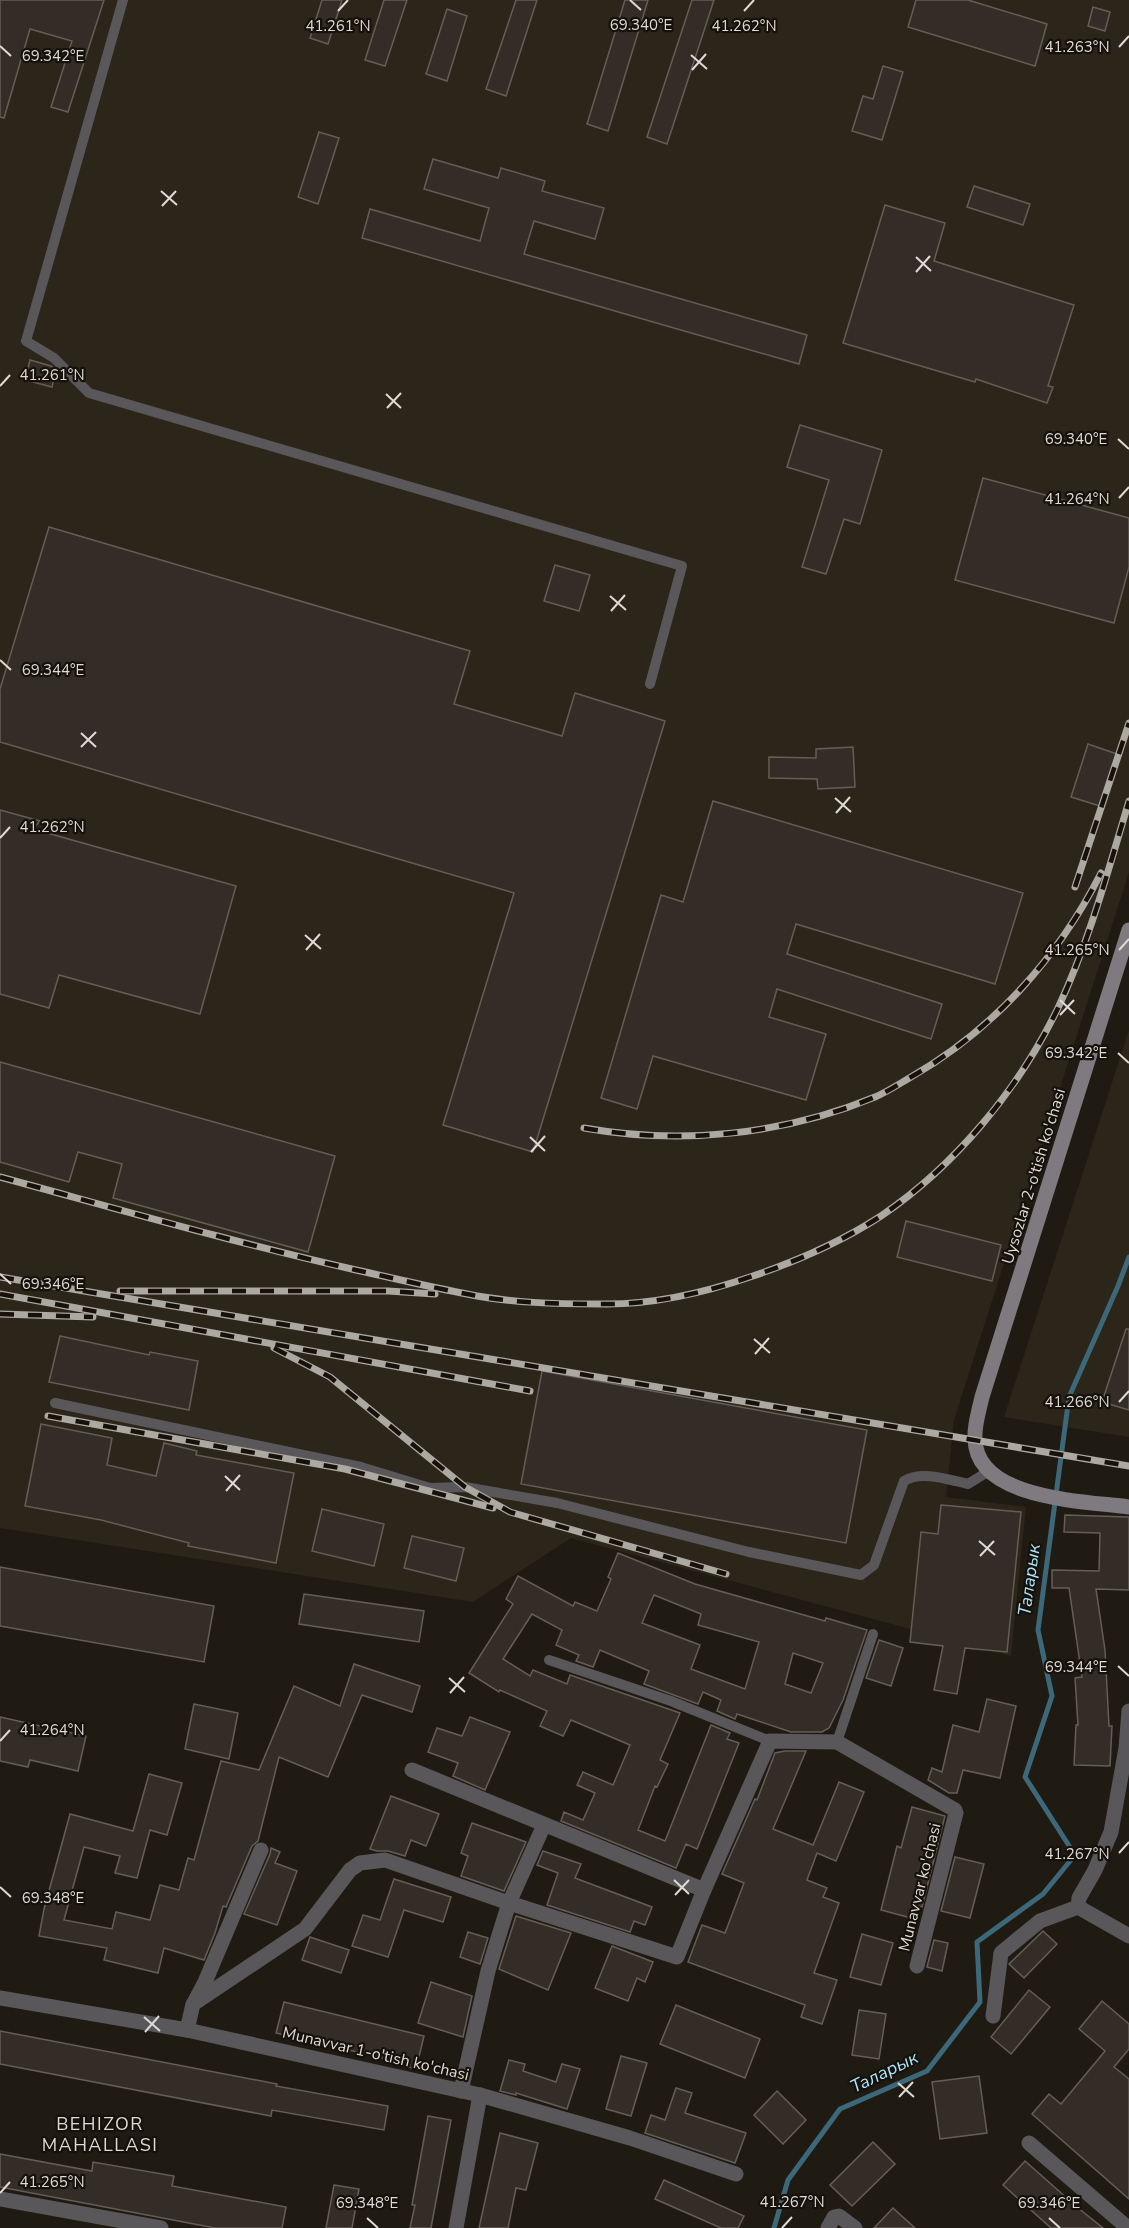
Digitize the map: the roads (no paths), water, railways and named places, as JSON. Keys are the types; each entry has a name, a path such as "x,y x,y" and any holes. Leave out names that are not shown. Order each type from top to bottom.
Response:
{"street":[{"name":"Uysozlar 2-o'tish ko'chasi","path":"989,1471 980,1460 975,1440 982,1398 1129,930"},
{"path":"989,1471 1005,1483 1035,1494 1129,1507"},
{"path":"1078,1907 1079,1898 1095,1870 1111,1832 1126,1748 1129,1711"},
{"path":"193,2004 305,1929 342,1878 360,1863 386,1860 677,1957 770,1741"},
{"name":"Munavvar ko'chasi","path":"770,1741 837,1742 952,1808 956,1813 917,1966"},
{"path":"412,1770 704,1890"},
{"path":"461,2091 488,1971 510,1903 543,1825"},
{"path":"187,2030 193,2004 205,1982 261,1850"},
{"path":"993,2016 1001,1953 1040,1921 1078,1907 1129,1936"},
{"name":"Munavvar 1-o'tish ko'chasi","path":"0,1998 187,2030 480,2095 630,2138 736,2174"},
{"path":"456,2228 480,2095"},
{"path":"1029,2143 1128,2228"},
{"path":"0,2199 78,2221 161,2228"},
{"path":"828,2228 834,2217 839,2216 855,2228"}],"lane":[{"path":"123,0 26,341 54,358 89,393 682,566 650,684"},
{"path":"55,1402 361,1467 430,1488 465,1487 557,1503 749,1552 861,1575 874,1565 904,1480 917,1476 942,1478 968,1484 989,1471"},
{"path":"837,1742 873,1634"},
{"name":"Munavvar ko'chasi","path":"549,1660 670,1701 770,1741"}],"waterway":[{"name":"Таларык","path":"774,2228 788,2180 840,2109 927,2071 980,2002 977,1942 1043,1894 1075,1855 1025,1777 1052,1696 1038,1630 1069,1397 1129,1257"}],"railway":[{"path":"1075,887 1129,723"},
{"path":"0,1177 311,1260 483,1297 568,1304 620,1304 697,1293 753,1276 818,1250 881,1216 934,1174 983,1124 1024,1068 1058,1008 1097,906 1129,801"},
{"path":"584,1128 657,1136 731,1133 804,1120 880,1095 941,1058 969,1037 1021,989 1065,934 1101,873"},
{"path":"0,1277 1129,1466"},
{"path":"120,1291 388,1291 435,1294"},
{"path":"0,1294 530,1391"},
{"path":"0,1314 93,1317"},
{"path":"274,1348 330,1377 465,1487 510,1512 726,1574"},
{"path":"48,1416 345,1469 493,1508"}],"district":[{"name":"BEHIZOR MAHALLASI","path":"100,2134"}]}
